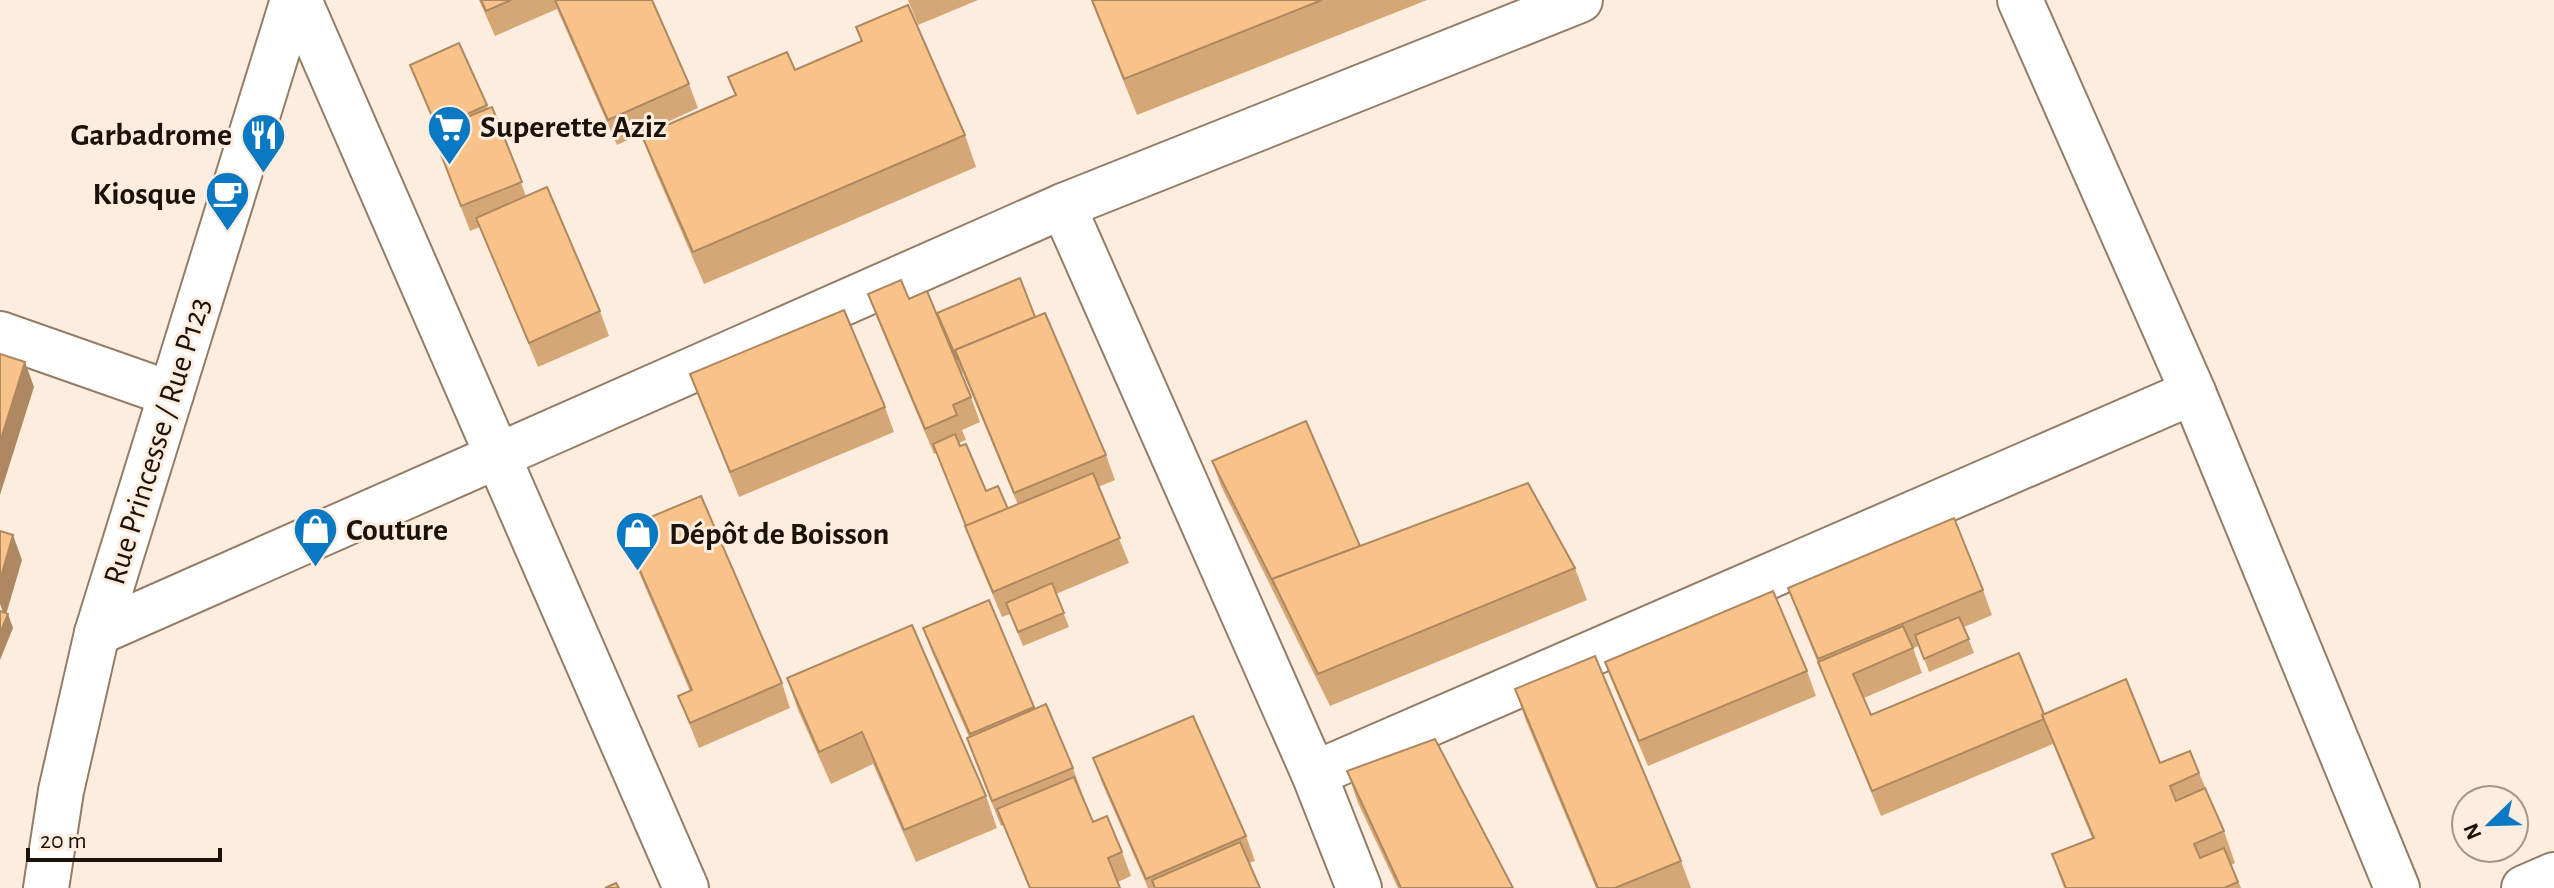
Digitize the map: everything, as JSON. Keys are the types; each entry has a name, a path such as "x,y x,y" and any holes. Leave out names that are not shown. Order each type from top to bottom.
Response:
{"street":[{"name":"Rue Princesse / Rue P123","path":"46,888 61,791 97,633 293,0"},
{"path":"299,0 501,456 686,888"},
{"path":"97,633 1063,206 1580,0"},
{"path":"2020,0 2193,392 2397,888"},
{"path":"1063,206 1314,774 1359,888"},
{"path":"0,334 171,394"},
{"path":"1314,774 2193,392"},
{"path":"2524,888 2554,875"}],"building":[{"path":"481,0 511,0 486,11"},
{"path":"555,0 652,0 689,84 608,120"},
{"path":"1092,0 1322,0 1124,79"},
{"path":"908,5 965,135 693,252 642,136 736,95 728,77 787,52 795,70 862,41 856,27"},
{"path":"459,43 487,105 437,128 410,65"},
{"path":"492,107 522,182 461,206 432,131"},
{"path":"547,187 600,311 529,343 476,218"},
{"path":"1020,278 1035,317 955,350 957,359 937,313"},
{"path":"901,280 909,299 927,291 971,397 953,405 957,415 925,429 868,294"},
{"path":"844,310 885,407 730,472 690,374"},
{"path":"1045,313 1106,455 1014,493 955,350"},
{"path":"0,354 25,362 0,442"},
{"path":"1306,421 1360,546 1272,579 1275,586 1212,461"},
{"path":"955,434 960,446 966,444 986,491 998,486 1008,509 966,526 933,444"},
{"path":"1093,473 1120,538 993,592 965,526"},
{"path":"1528,483 1575,568 1318,674 1272,579"},
{"path":"701,496 782,683 690,723 678,696 692,690 622,529"},
{"path":"1954,518 1983,590 1818,659 1788,588"},
{"path":"0,531 13,535 0,580"},
{"path":"1052,583 1064,613 1018,632 1006,603"},
{"path":"1773,591 1807,671 1639,741 1605,662"},
{"path":"989,600 1034,707 970,734 923,628"},
{"path":"0,611 8,614 0,633"},
{"path":"1959,617 1969,639 1924,659 1915,635"},
{"path":"912,625 986,796 904,830 862,732 819,752 787,678"},
{"path":"1903,626 1913,648 1853,674 1871,715 2019,653 2044,719 1872,791 1818,662"},
{"path":"1595,656 1681,861 1615,888 1598,888 1515,689"},
{"path":"2126,679 2160,763 2190,751 2199,773 2170,786 2176,801 2205,788 2224,831 2194,844 2200,858 2224,848 2238,882 2224,888 2066,888 2052,854 2094,838 2042,715"},
{"path":"1046,704 1073,768 992,801 967,738"},
{"path":"1193,716 1246,836 1146,879 1093,758"},
{"path":"1435,739 1513,888 1401,888 1347,771"},
{"path":"1074,777 1093,822 1107,816 1122,852 1108,858 1120,888 1030,888 997,809"},
{"path":"1240,842 1260,888 1155,888 1152,880"}],"place":[{"name":"Superette Aziz","path":"449,166"},
{"name":"Garbadrome","path":"263,174"},
{"name":"Kiosque","path":"227,233"},
{"name":"Couture","path":"315,569"},
{"name":"Dépôt de Boisson","path":"638,573"}]}
